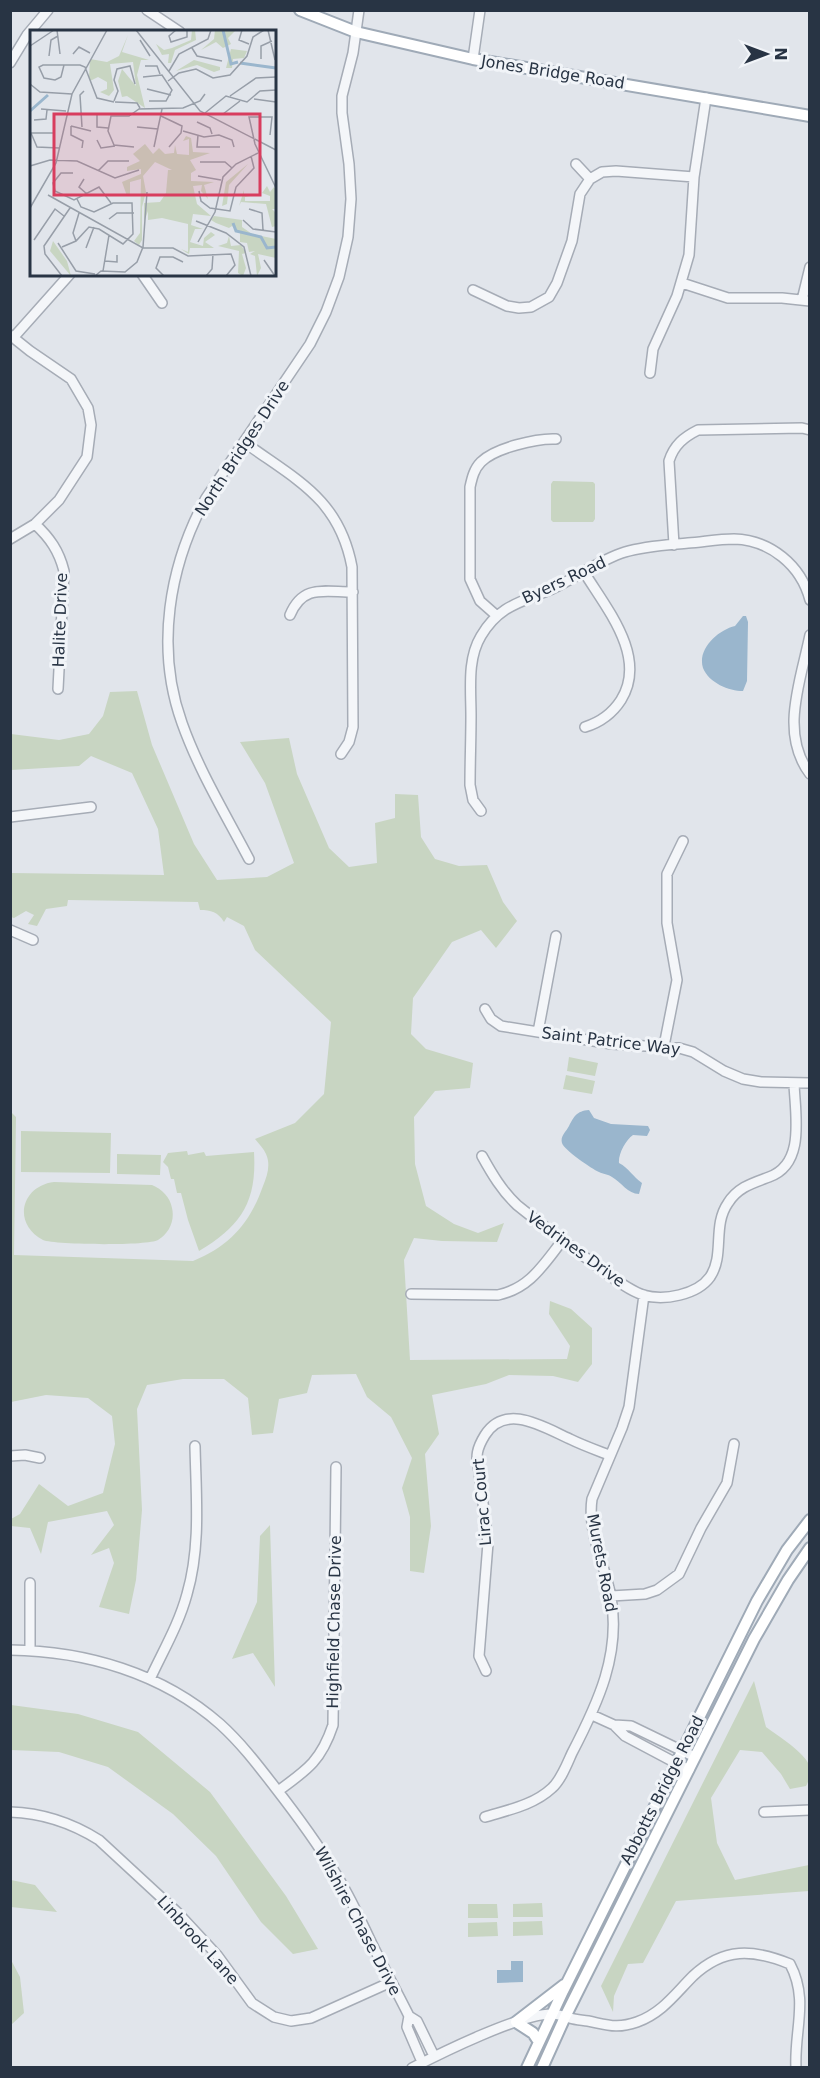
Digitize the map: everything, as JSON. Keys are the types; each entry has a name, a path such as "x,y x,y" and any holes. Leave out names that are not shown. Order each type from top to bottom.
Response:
{"main road":[{"name":"Jones Bridge Road","path":"300,10 356,32 473,59 810,116"},
{"name":"Abbotts Bridge Road","path":"527,2067 757,1601 787,1550 810,1520"},
{"name":"Abbotts Bridge Road","path":"542,2067 754,1639 788,1580 810,1548"},
{"path":"539,2042 533,2033 516,2022 567,1983"}],"street":[{"path":"31,30 48,10"},
{"name":"North Bridges Drive","path":"249,859 182,725 172,683 168,636 172,587 186,538 206,498 310,344 339,278 348,237 351,199 350,164 342,113 342,96 359,10"},
{"path":"473,59 480,10"},
{"path":"154,12 177,30"},
{"path":"10,63 30,31"},
{"path":"650,373 653,349 682,283 689,255 694,177 706,98"},
{"path":"576,164 590,179"},
{"path":"473,290 507,306 519,308 531,307 549,297 557,283 572,240 580,194 590,179 602,172 694,177"},
{"path":"682,283 728,298 806,301 810,267"},
{"path":"10,539 35,524 59,500 87,457 91,424 88,408 71,379 12,337 68,276"},
{"path":"143,276 162,303"},
{"path":"674,545 669,460 672,451 686,436 698,430 802,428 810,430"},
{"path":"496,616 480,601 470,579 470,487 472,477 480,463 493,453 542,438 556,439"},
{"path":"244,442 310,490 331,512 341,528 348,548 352,567 353,727 349,742 341,754"},
{"name":"Halite Drive","path":"35,524 56,549 64,571 58,689"},
{"name":"Byers Road","path":"480,811 473,800 470,784 471,666 479,639 496,616 515,603 552,589 609,558 625,552 733,539 760,544 788,561 799,575 810,600"},
{"path":"584,572 624,639 630,666 627,686 618,705 602,721 585,727"},
{"path":"290,615 295,603 306,594 352,592"},
{"path":"810,635 793,725 798,753 810,774"},
{"path":"10,817 91,807"},
{"path":"664,1046 677,980 667,923 667,874 683,841"},
{"path":"10,930 33,940"},
{"path":"538,1032 556,936"},
{"name":"Saint Patrice Way","path":"485,1010 501,1026 612,1044 664,1046 693,1052 724,1071 743,1079 761,1082 810,1083"},
{"name":"Vedrines Drive","path":"482,1156 492,1176 508,1196 562,1241 622,1284 644,1295 666,1297 693,1291 709,1278 717,1259 719,1222 728,1203 746,1185 779,1173 792,1156 795,1141 794,1083"},
{"path":"411,1293 498,1295 510,1292 531,1279 562,1241"},
{"name":"Murets Road","path":"485,1817 525,1805 554,1787 592,1715 610,1663 614,1634 611,1596 590,1511 592,1499 629,1407 644,1295"},
{"name":"Lirac Court","path":"486,1671 479,1656 488,1543 476,1459 477,1449 482,1440 487,1432 507,1419 521,1419 540,1424 568,1439 609,1455"},
{"path":"611,1596 645,1594 657,1590 679,1574 701,1528 727,1483 734,1444"},
{"path":"150,1679 180,1616 193,1572 197,1531 195,1446"},
{"path":"10,1456 25,1455 40,1458"},
{"name":"Highfield Chase Drive","path":"278,1791 316,1760 326,1744 333,1725 336,1467"},
{"path":"30,1583 30,1650"},
{"name":"Wilshire Chase Drive","path":"10,1650 62,1653 123,1668 150,1679 186,1699 221,1725 247,1751 312,1836 336,1873 409,2016 417,2021 434,2056"},
{"path":"592,1715 614,1725 625,1736 689,1770"},
{"path":"614,1725 631,1726 695,1757"},
{"path":"764,1812 810,1810"},
{"name":"Linbrook Lane","path":"10,1812 58,1820 99,1840 178,1913 217,1955 252,2003 274,2017 291,2021 311,2018 391,1982"},
{"path":"412,2067 516,2022 552,2014 614,2026 636,2023 652,2016 694,1976 719,1958 739,1953 761,1954 790,1964 795,1973 801,2006 796,2067"},
{"name":"Wilshire Chase Drive","path":"409,2016 407,2027 422,2062"}],"green space":[{"path":"553,481 593,482 595,484 595,519 593,522 553,522 551,520 551,484"},
{"path":"137,691 152,745 194,844 217,880 267,877 294,863 265,783 240,742 289,738 297,774 329,848 349,867 377,863 375,823 395,818 395,794 418,795 421,837 435,859 459,866 487,865 503,902 517,921 496,948 481,930 452,942 413,998 411,1034 426,1049 473,1063 470,1088 435,1091 414,1117 415,1164 426,1206 454,1224 478,1233 504,1223 497,1242 414,1238 404,1260 410,1360 567,1359 570,1346 549,1314 550,1301 571,1309 592,1328 592,1364 578,1382 553,1376 509,1375 486,1384 432,1395 439,1434 425,1454 431,1526 424,1573 410,1571 410,1517 402,1488 412,1458 391,1417 367,1397 356,1374 312,1375 307,1393 279,1399 273,1433 252,1435 248,1398 224,1379 183,1379 147,1385 137,1409 142,1510 136,1580 129,1614 99,1607 114,1563 109,1548 91,1555 114,1525 107,1511 48,1522 41,1554 30,1528 11,1526 11,1519 20,1514 39,1484 68,1506 103,1493 115,1444 112,1416 88,1398 46,1395 11,1402 11,1112 16,1117 14,1255 193,1261 228,1240 237,1232 252,1211 268,1166 265,1152 255,1139 295,1123 324,1094 331,1022 255,950 244,926 227,917 224,922 214,912 200,910 198,902 68,900 67,906 46,909 37,926 28,924 34,915 26,911 14,918 11,917 11,873 164,875 158,829 132,773 91,756 79,766 11,770 11,734 59,740 89,734 103,716 110,692"},
{"path":"569,1057 598,1063 595,1076 567,1071"},
{"path":"566,1075 595,1081 592,1094 563,1089"},
{"path":"21,1131 111,1133 110,1173 21,1172"},
{"path":"187,1151 188,1155 204,1152 206,1156 254,1152 253,1185 243,1211 226,1232 199,1251 181,1193 177,1193 174,1179 171,1179 168,1167 163,1162 168,1153"},
{"path":"117,1154 161,1155 160,1175 117,1174"},
{"path":"54,1182 152,1185 162,1191 169,1200 173,1213 172,1222 162,1237 151,1242 101,1244 43,1240 27,1225 24,1216 25,1206 34,1190"},
{"path":"270,1525 275,1687 253,1653 232,1659 257,1602 260,1536"},
{"path":"754,1681 766,1727 803,1756 810,1767 810,1777 806,1786 790,1789 781,1774 762,1752 740,1750 711,1798 717,1843 735,1880 809,1865 809,1891 676,1901 643,1963 628,1964 614,1996 613,2012 601,1986"},
{"path":"11,1705 78,1714 138,1732 210,1792 286,1896 318,1949 293,1954 261,1922 216,1856 173,1814 108,1767 59,1752 11,1750"},
{"path":"11,1880 35,1885 57,1912 11,1907"},
{"path":"542,1903 543,1917 513,1917 513,1904"},
{"path":"468,1904 497,1904 498,1918 468,1918"},
{"path":"542,1921 543,1935 513,1936 513,1922"},
{"path":"497,1922 498,1936 468,1937 468,1923"},
{"path":"10,1958 20,1977 24,2013 11,2025"}],"water":[{"path":"743,616 746,616 748,622 747,681 743,691 732,690 715,682 706,673 702,661 710,641 728,628 735,626"},
{"path":"589,1110 594,1118 611,1124 648,1126 650,1130 647,1136 633,1135 619,1159 619,1163 642,1183 639,1194 631,1192 610,1176 585,1163 562,1143 563,1136 574,1117 578,1113"},
{"path":"511,1961 523,1961 523,1982 497,1983 497,1970 511,1970"}]}
